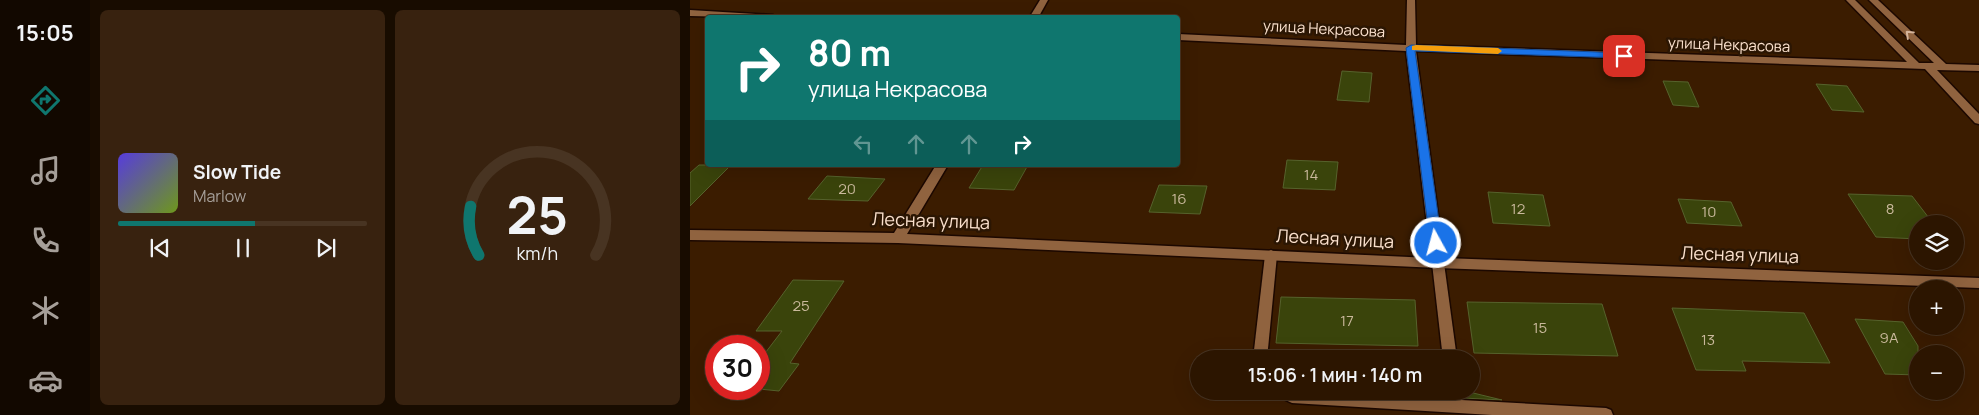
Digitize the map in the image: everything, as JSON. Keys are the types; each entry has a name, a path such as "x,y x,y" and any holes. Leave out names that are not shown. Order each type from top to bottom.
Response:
{"street":[{"path":"1035,15 1044,0"},
{"path":"1411,0 1411,48 1438,263"},
{"path":"1850,0 1916,66"},
{"path":"1873,0 1944,67"},
{"path":"690,13 723,15"},
{"name":"улица Некрасова","path":"1180,37 1411,48 1979,68"},
{"path":"1928,67 1979,121"},
{"path":"898,238 941,167"},
{"name":"Лесная улица","path":"690,235 898,238 1438,263 1979,282"}],"lane":[{"path":"1261,350 1271,255"},
{"path":"1438,263 1449,350"},
{"path":"1346,400 1606,415"},
{"path":"1454,400 1455,406"}],"building":[{"path":"1342,71 1372,73 1369,102 1337,100"},
{"path":"1663,81 1688,82 1699,107 1673,105"},
{"path":"1816,84 1847,86 1864,112 1832,110"},
{"path":"1287,160 1338,162 1335,190 1283,188"},
{"path":"699,165 705,165 705,167 729,167 690,206 690,173"},
{"path":"982,167 1027,167 1014,190 969,188"},
{"path":"827,176 885,179 868,201 808,199"},
{"path":"1159,185 1207,186 1200,214 1149,212"},
{"path":"1488,192 1543,195 1550,226 1493,223"},
{"path":"1848,194 1912,196 1927,215 1909,215 1909,239 1876,237"},
{"path":"1678,199 1731,202 1742,226 1687,223"},
{"path":"793,280 844,281 790,363 799,364 779,391 770,390 770,347 782,331 756,331"},
{"path":"1281,297 1415,300 1418,346 1276,343"},
{"path":"1467,302 1602,304 1618,356 1480,353 1480,350 1474,350"},
{"path":"1672,308 1804,313 1830,363 1742,361 1746,371 1696,370"},
{"path":"1855,319 1903,322 1909,335 1911,335 1917,345 1909,345 1909,375 1885,374"},
{"path":"1480,395 1502,400 1480,399"}],"slow traffic":[{"path":"1416,48 1498,51"}],"route":[{"path":"1436,243 1411,48 1624,56"}]}
